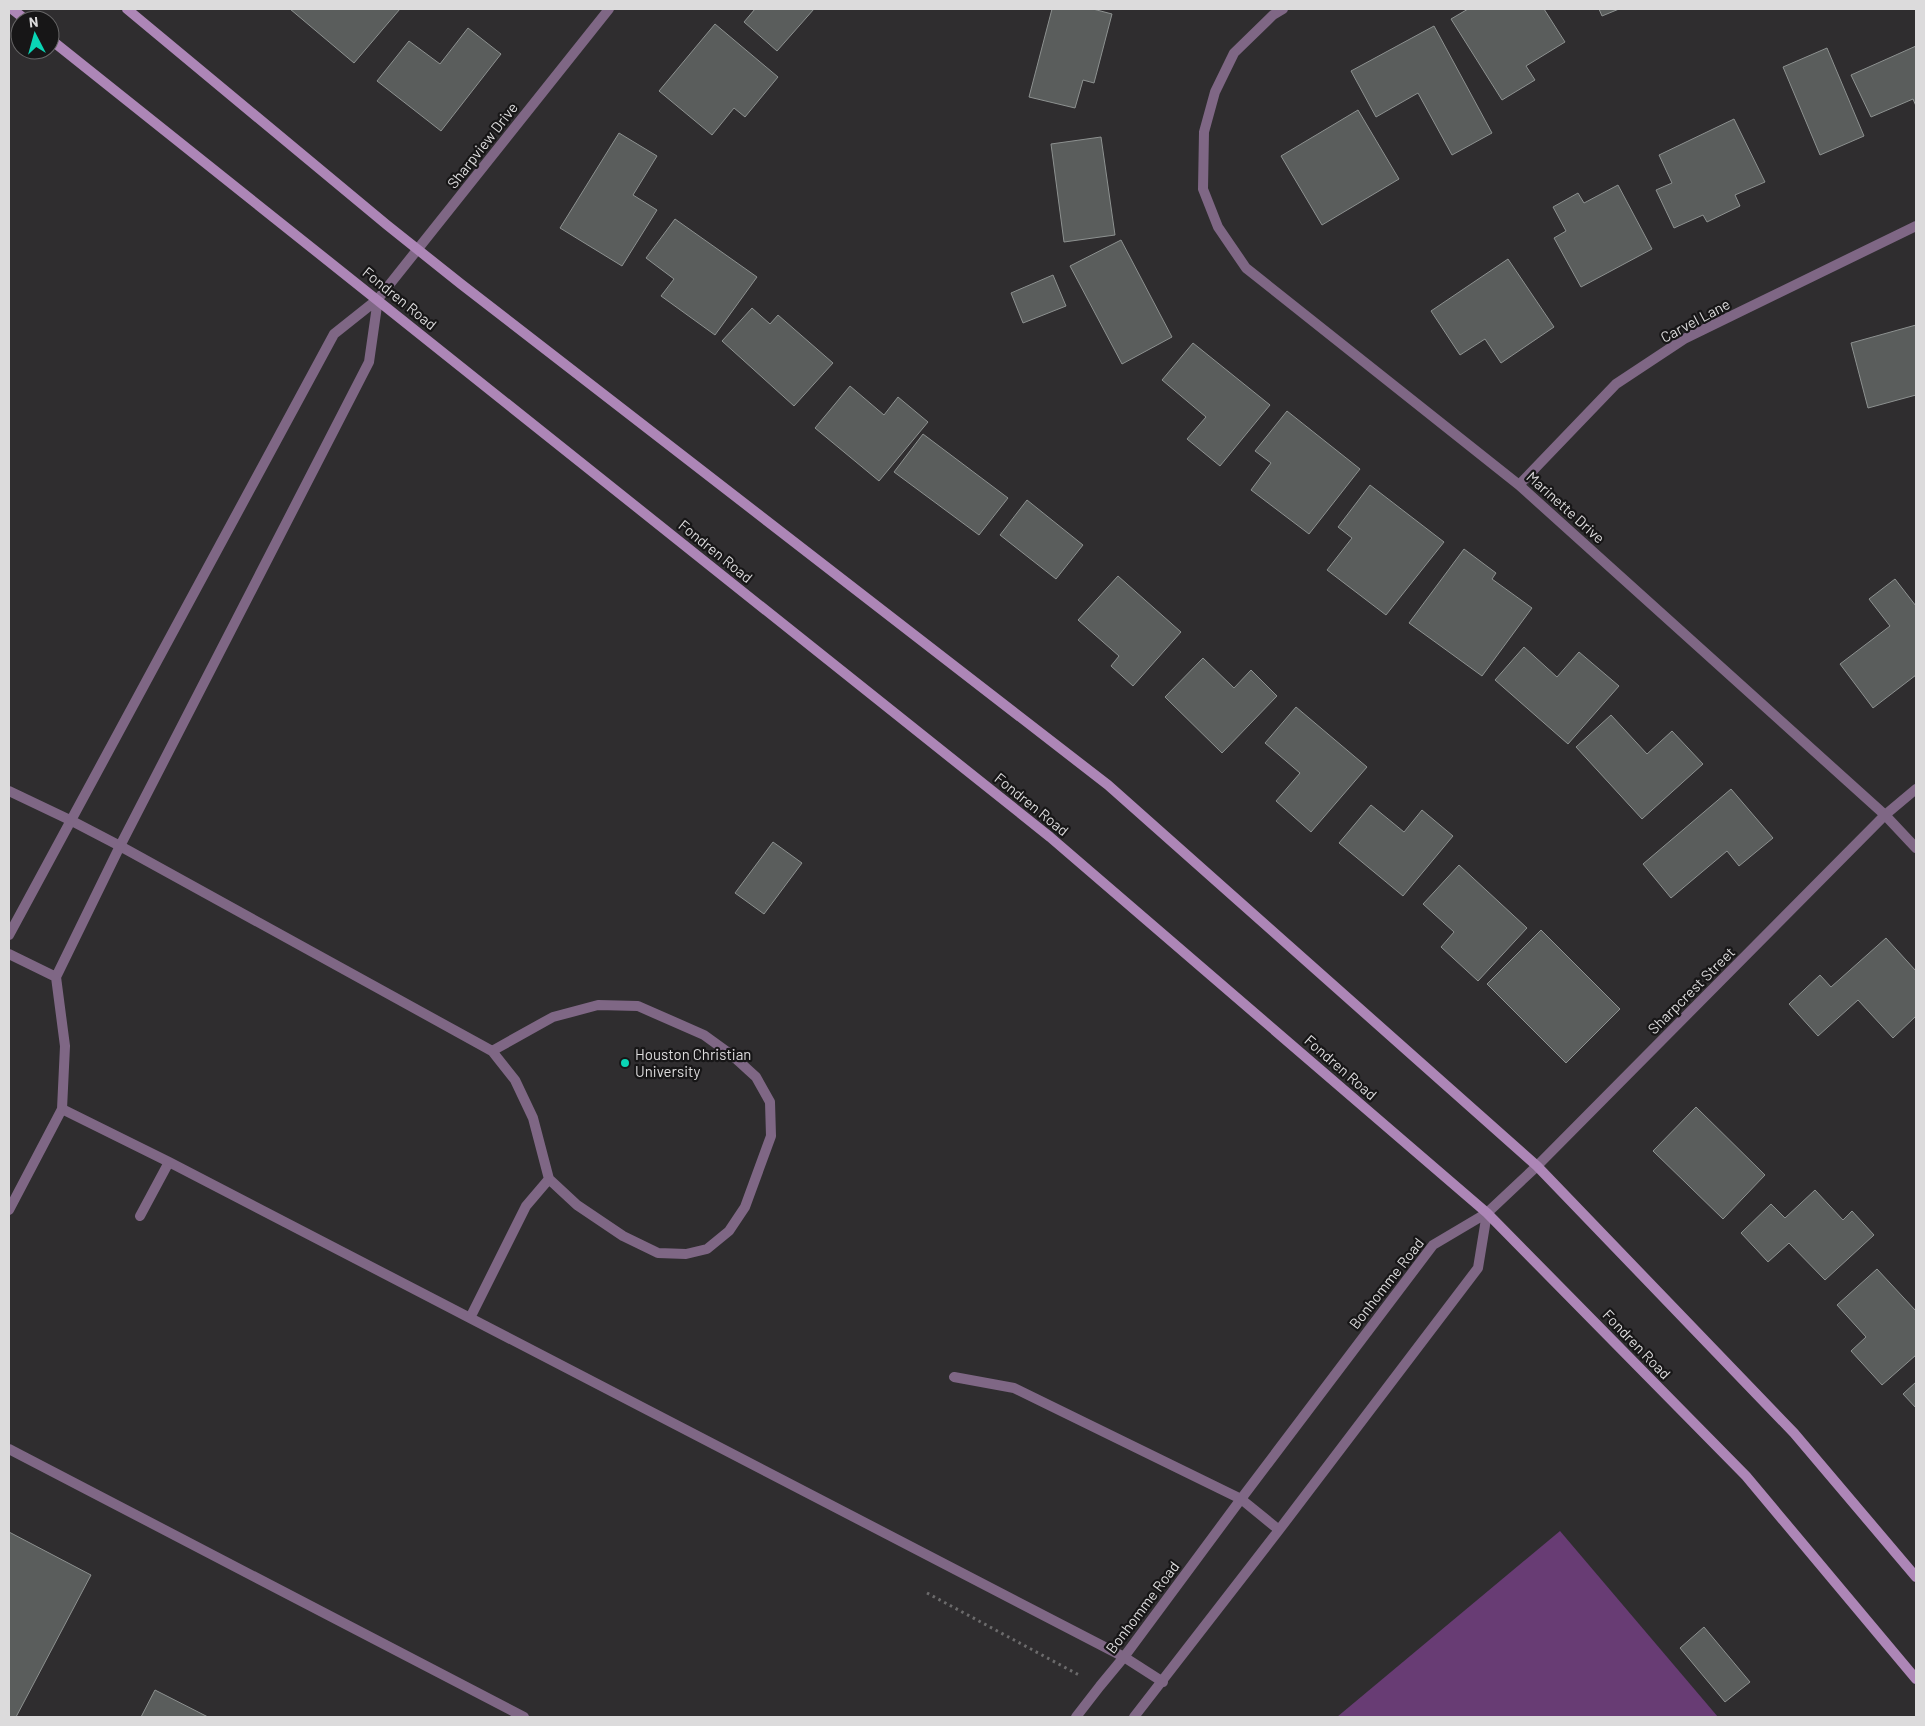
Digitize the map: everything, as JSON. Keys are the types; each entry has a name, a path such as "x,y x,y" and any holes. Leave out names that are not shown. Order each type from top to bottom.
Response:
{"main road":[{"path":"127,9 418,250 1108,785 1537,1166 1794,1433 1916,1577"},
{"name":"Fondren Road","path":"60,47 1050,837 1487,1213 1746,1476 1916,1679"}],"street":[{"name":"Sharpview Drive","path":"9,935 334,334 378,299 610,9"},
{"name":"Marinette Drive","path":"1283,9 1273,14 1234,53 1215,92 1204,132 1203,189 1218,227 1246,268 1519,485 1885,815 1916,848"},
{"name":"Carvel Lane","path":"1519,485 1616,384 1684,339 1916,226"},
{"path":"9,1210 62,1109 65,1046 56,977 120,846 370,362 378,299"},
{"name":"Sharpcrest Street","path":"1487,1213 1537,1166 1885,815 1916,789"},
{"path":"9,791 72,820 492,1051 515,1080 533,1118 549,1179 577,1205 623,1236 658,1253 686,1254 707,1249 729,1231 745,1207 771,1136 770,1102 756,1077 733,1056 704,1035 638,1006 598,1005 553,1017 492,1051"},
{"path":"9,954 56,977"},
{"path":"62,1109 168,1162 1124,1657 1163,1682"},
{"path":"140,1216 168,1162"},
{"path":"470,1318 526,1206 549,1179"},
{"path":"1134,1717 1163,1682 1478,1268 1487,1213"},
{"name":"Bonhomme Road","path":"1076,1717 1124,1657 1433,1245 1487,1213"},
{"path":"954,1377 1014,1388 1241,1499 1279,1530"},
{"path":"9,1449 524,1717"}],"path":[{"path":"927,1593 1100,1686"}],"shaded area":[{"path":"1560,1531 1718,1717 1337,1717"}],"building":[{"path":"290,9 400,9 354,63"},
{"path":"755,9 814,9 777,51 744,22"},
{"path":"1052,9 1093,9 1112,14 1094,83 1083,80 1075,108 1029,97"},
{"path":"1468,9 1544,9 1565,42 1526,66 1535,80 1502,100 1451,19"},
{"path":"1599,9 1619,9 1602,16"},
{"path":"715,24 778,77 745,117 734,108 712,135 659,91"},
{"path":"1434,26 1492,133 1452,155 1418,93 1376,117 1351,71"},
{"path":"468,28 501,54 441,131 377,81 409,41 440,64"},
{"path":"1916,46 1916,106 1913,99 1871,117 1851,75"},
{"path":"1827,48 1864,136 1820,155 1783,67"},
{"path":"1358,110 1399,179 1322,225 1281,156"},
{"path":"1734,119 1765,182 1735,195 1740,206 1707,222 1703,215 1674,228 1656,190 1672,183 1659,155"},
{"path":"619,133 657,156 633,195 657,210 622,266 560,228"},
{"path":"1101,137 1115,235 1064,242 1051,144"},
{"path":"1618,185 1652,249 1581,287 1554,238 1566,231 1553,207 1578,193 1584,203"},
{"path":"675,219 757,277 715,335 661,296 674,279 646,258"},
{"path":"1121,240 1172,337 1122,364 1070,266"},
{"path":"1508,259 1554,327 1501,363 1485,339 1460,355 1431,311"},
{"path":"1053,275 1066,306 1023,323 1011,293"},
{"path":"752,308 770,324 778,315 833,363 794,406 722,341"},
{"path":"1916,325 1916,395 1868,408 1851,343"},
{"path":"1193,343 1270,405 1220,466 1187,439 1206,417 1162,380"},
{"path":"850,386 884,415 898,397 928,422 879,481 815,428"},
{"path":"1287,411 1360,469 1309,534 1251,490 1271,463 1255,451"},
{"path":"923,434 1008,498 979,535 894,472"},
{"path":"1370,485 1444,542 1386,615 1327,570 1352,538 1338,527"},
{"path":"1027,500 1083,545 1056,579 1000,535"},
{"path":"1464,549 1496,573 1492,579 1532,608 1482,676 1409,623"},
{"path":"1118,576 1181,632 1133,686 1111,666 1119,656 1078,620"},
{"path":"1895,579 1916,606 1916,675 1873,708 1840,664 1890,626 1869,599"},
{"path":"1524,647 1557,677 1579,652 1619,686 1568,744 1495,680"},
{"path":"1203,658 1234,688 1251,670 1277,696 1222,753 1165,697"},
{"path":"1296,707 1367,767 1311,832 1276,801 1300,773 1265,743"},
{"path":"1611,715 1647,754 1672,731 1703,764 1642,819 1576,747"},
{"path":"1731,789 1773,838 1739,866 1727,851 1671,898 1643,864"},
{"path":"1371,805 1404,832 1422,810 1453,836 1403,896 1339,843"},
{"path":"773,842 802,863 764,914 735,893"},
{"path":"1459,865 1527,928 1478,981 1441,947 1454,932 1423,904"},
{"path":"1541,930 1620,1009 1566,1063 1487,984"},
{"path":"1886,938 1916,971 1916,1016 1893,1038 1858,1000 1818,1036 1789,1004 1820,975 1831,987"},
{"path":"1696,1107 1765,1175 1723,1219 1653,1151"},
{"path":"1815,1190 1843,1220 1852,1211 1874,1235 1825,1280 1789,1243 1768,1262 1741,1233 1771,1204 1785,1218"},
{"path":"1877,1269 1916,1311 1916,1355 1882,1385 1851,1351 1866,1337 1837,1305"},
{"path":"1916,1382 1916,1408 1903,1394"},
{"path":"9,1532 91,1575 16,1717 9,1717"},
{"path":"1704,1627 1750,1682 1725,1702 1680,1648"},
{"path":"155,1690 208,1717 141,1717"}],"place":[{"name":"Houston Christian University","path":"625,1063"}]}
